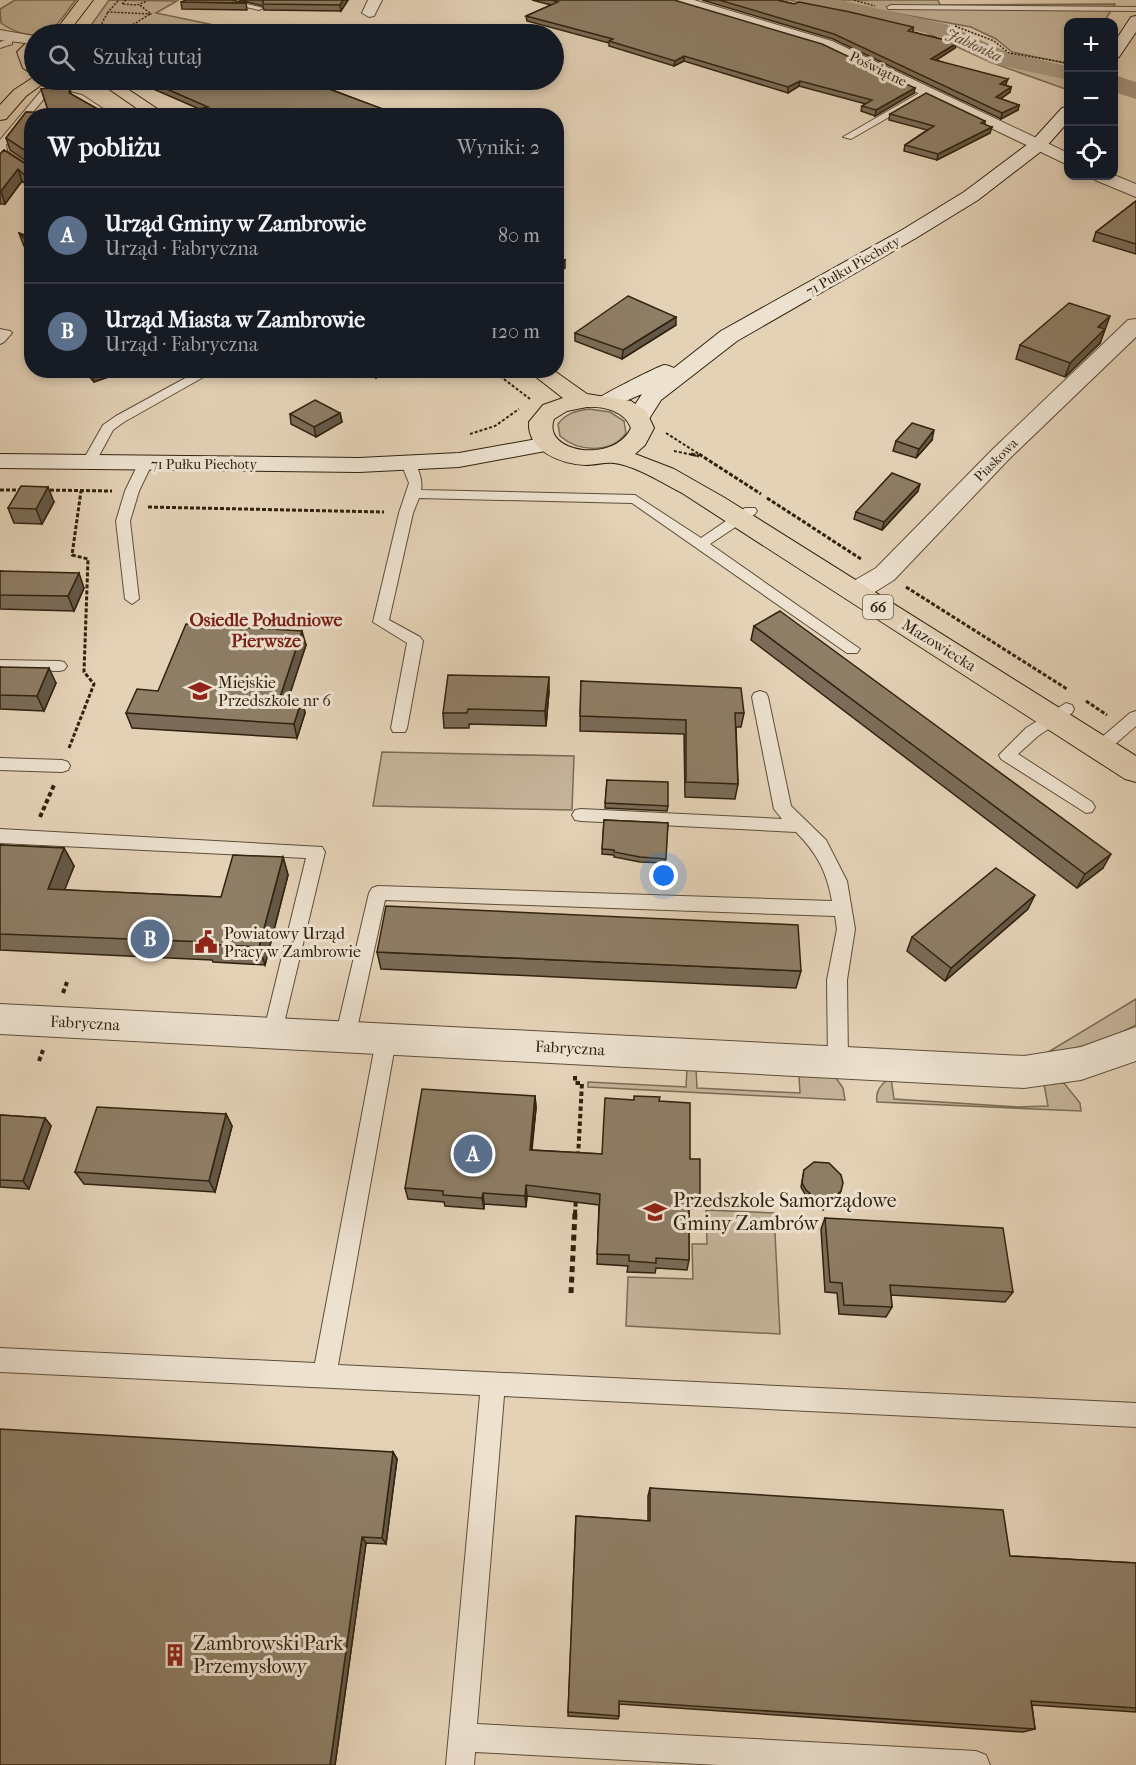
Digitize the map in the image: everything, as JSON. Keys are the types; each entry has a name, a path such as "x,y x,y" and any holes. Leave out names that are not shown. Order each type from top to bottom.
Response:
{"main road":[{"path":"68,24 86,0"},
{"path":"81,24 98,0"},
{"path":"0,104 24,83"},
{"path":"0,115 24,88"},
{"path":"103,90 130,108"},
{"path":"120,90 148,108"},
{"path":"528,378 541,391 546,428 572,456 593,458 624,452 646,430"},
{"path":"549,378 581,400 606,401"},
{"path":"546,428 581,400"},
{"name":"Mazowiecka","path":"606,401 625,407 646,430 658,457 744,514"},
{"name":"Mazowiecka","path":"614,455 632,460 670,477 744,514 870,584 1060,714 1119,733 1136,754"},
{"name":"Mazowiecka","path":"1119,733 1136,771"}],"street":[{"name":"Poświątne","path":"679,0 827,44 1064,158"},
{"path":"1118,47 1136,20"},
{"path":"2,39 24,43"},
{"name":"71 Pułku Piechoty","path":"646,430 652,396 729,336 971,196 1038,145 1064,116"},
{"path":"1110,180 1136,191"},
{"name":"Piaskowa","path":"870,584 1136,325"},
{"path":"606,401 635,389 729,336"},
{"name":"71 Pułku Piechoty","path":"0,461 359,465 459,460 546,428"},
{"name":"Fabryczna","path":"0,1019 1024,1072 1061,1070 1109,1057 1136,1043"}],"lane":[{"path":"218,0 259,8"},
{"path":"891,7 1136,9"},
{"path":"32,108 44,93 62,91 97,108"},
{"path":"848,138 926,92"},
{"path":"24,117 1,145 3,152 24,166"},
{"path":"0,333 6,333 0,340"},
{"path":"89,462 108,428 120,419 195,378"},
{"path":"399,728 415,641 381,622 406,513 414,495 416,483 408,463"},
{"path":"132,599 123,521 145,464"},
{"path":"414,495 635,499 852,649"},
{"path":"702,544 744,514"},
{"path":"0,664 59,666"},
{"path":"760,697 783,809 820,845 838,881 846,929 837,980 838,1061"},
{"path":"1060,714 1032,732 1007,755 1086,807"},
{"path":"0,764 62,766"},
{"path":"580,815 800,826"},
{"path":"0,836 316,852 273,1034"},
{"path":"345,1038 378,893 843,909"},
{"path":"324,1376 386,1040"},
{"path":"0,1360 1136,1415"},
{"path":"460,1765 493,1384"},
{"path":"462,1737 976,1765"}],"path":[{"path":"102,24 108,12 118,1 124,1 122,4 129,6 140,5 145,2 144,0"},
{"path":"140,5 150,14"},
{"path":"867,5 878,8"},
{"path":"120,13 129,6"},
{"path":"108,12 150,14"},
{"path":"134,24 150,14"},
{"path":"953,26 970,30 994,41 1009,53 1064,62"},
{"path":"502,378 530,399"},
{"path":"646,430 870,584 1119,733"},
{"path":"127,506 406,513"},
{"path":"578,1161 582,1087"},
{"path":"571,1293 576,1194"}],"shaded area":[{"path":"15,0 76,0 58,24 24,24 24,34 1,23 0,9"},
{"path":"109,0 177,1 156,13 209,24 92,24"},
{"path":"773,0 790,0 939,33 963,42 988,57 1064,78 1064,89 990,62 923,31"},
{"path":"822,0 938,0 940,5 1115,4 1106,18 1064,18 1064,63 1012,52 996,39 971,27"},
{"path":"589,409 610,412 624,421 626,433 612,445 594,448 576,445 560,436 558,424 564,417"},
{"path":"382,752 574,756 572,810 373,806"},
{"path":"1136,999 1136,1025 1092,1044 1045,1054"},
{"path":"687,1068 696,1068 697,1088 800,1093 799,1076 834,1075 843,1088 845,1100 588,1087 588,1082 686,1087"},
{"path":"891,1078 894,1099 1018,1107 1048,1106 1044,1084 1064,1083 1080,1103 1081,1111 877,1102 879,1088"},
{"path":"706,1210 774,1213 780,1334 626,1326 628,1277 693,1279 692,1244 707,1244"}],"building":[{"path":"231,0 246,3 181,2"},
{"path":"263,0 343,0 340,5 263,4"},
{"path":"551,0 674,0 822,44 915,88 876,110 862,106 872,100 800,81 788,87 684,56 675,61 609,41 613,39 564,26 564,24 526,16 558,2"},
{"path":"719,0 777,0 794,4 799,2 913,27 908,31 957,43 931,59 1008,79 1000,84 1011,87 996,97 1019,105 1002,113 834,34"},
{"path":"41,90 70,90 69,93 96,108 47,108"},
{"path":"169,90 332,90 380,108 203,108 208,107"},
{"path":"926,93 985,121 981,123 992,127 938,154 905,145 934,126 890,114"},
{"path":"24,115 24,150 6,138"},
{"path":"4,150 24,163 24,175 18,169 0,191 0,154"},
{"path":"1136,201 1136,244 1096,232"},
{"path":"628,296 676,317 623,350 575,333"},
{"path":"1069,303 1110,316 1098,327 1105,329 1070,363 1020,345"},
{"path":"315,400 340,413 314,427 290,414"},
{"path":"912,423 934,430 919,449 896,441"},
{"path":"892,473 920,484 884,522 856,512"},
{"path":"21,486 48,487 36,509 8,508"},
{"path":"0,571 79,573 68,596 0,595"},
{"path":"780,611 1111,854 1085,874 754,626"},
{"path":"186,624 302,631 280,697 302,699 294,724 126,713 137,689 158,691"},
{"path":"0,667 49,668 37,696 0,695"},
{"path":"448,675 549,677 545,711 468,709 467,713 443,713"},
{"path":"581,681 741,688 744,713 735,713 738,784 686,782 686,720 580,716"},
{"path":"607,780 668,782 668,806 605,803"},
{"path":"604,820 668,823 666,859 640,857 602,849"},
{"path":"0,845 64,848 48,889 221,897 233,855 283,857 259,947 206,944 206,942 0,934"},
{"path":"996,868 1035,895 951,968 912,937"},
{"path":"386,906 798,925 801,971 377,952"},
{"path":"422,1089 535,1096 530,1150 602,1154 605,1098 634,1100 634,1096 660,1097 659,1101 690,1103 690,1159 700,1159 700,1198 689,1198 689,1260 656,1258 656,1263 629,1261 629,1255 597,1254 600,1194 526,1185 525,1196 483,1193 482,1198 443,1195 443,1191 405,1188"},
{"path":"97,1107 226,1114 209,1181 75,1172"},
{"path":"0,1115 45,1118 23,1181 0,1180"},
{"path":"814,1162 829,1163 841,1175 843,1183 841,1191 825,1207 806,1190 802,1183 804,1170"},
{"path":"825,1218 1003,1228 1013,1292 890,1285 892,1307 844,1305 842,1283 830,1282"},
{"name":"Zambrowski Park Przemysłowy","path":"0,1429 393,1452 382,1538 362,1537 330,1765 0,1765"},
{"path":"650,1488 1003,1510 1010,1556 1136,1563 1136,1708 1031,1701 1035,1729 619,1701 619,1716 568,1712 576,1516 650,1521"}],"waterway":[{"name":"Jabłonka","path":"808,0 946,31 999,58 1064,72"},
{"name":"Jabłonka","path":"1118,84 1136,91"}],"place":[{"name":"Miejskie Przedszkole nr 6","path":"200,691"},
{"name":"Urząd Miasta w Zambrowie","path":"150,939"},
{"name":"Powiatowy Urząd Pracy w Zambrowie","path":"206,942"},
{"name":"Urząd Gminy w Zambrowie","path":"473,1154"},
{"name":"Przedszkole Samorządowe Gminy Zambrów","path":"655,1212"},
{"name":"Zambrowski Park Przemysłowy","path":"175,1655"}],"district":[{"name":"Osiedle Południowe Pierwsze","path":"266,630"}]}
